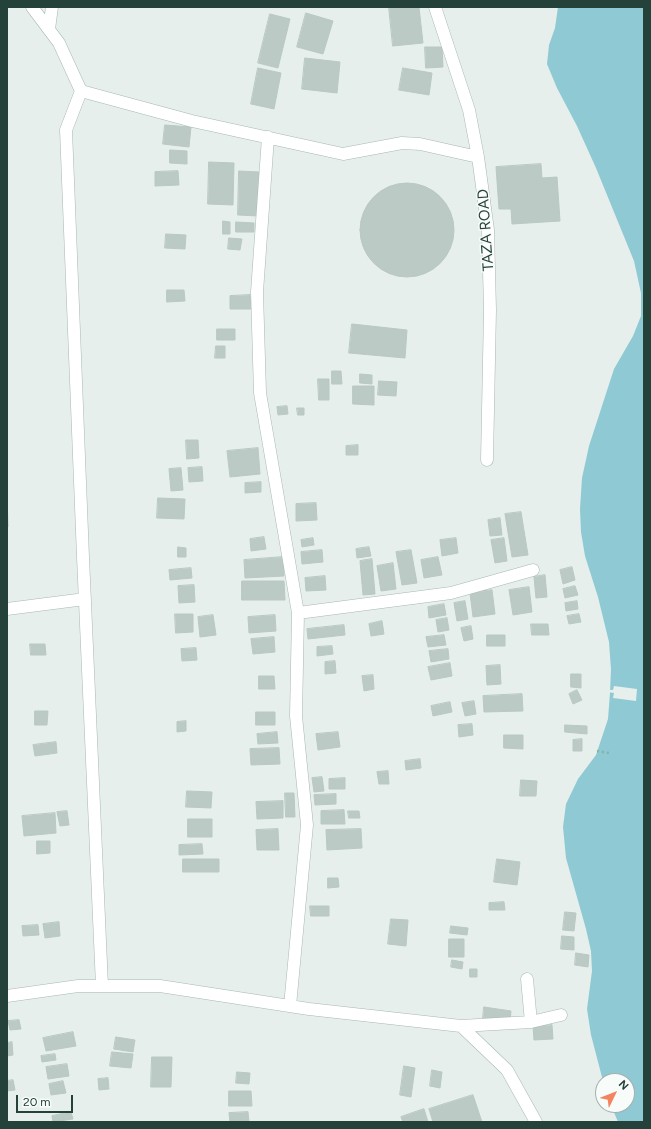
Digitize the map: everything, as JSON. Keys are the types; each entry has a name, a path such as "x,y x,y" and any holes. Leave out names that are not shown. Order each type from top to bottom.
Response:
{"street":[{"path":"32,7 59,43 81,91 66,130 102,986"},
{"path":"49,29 52,7"},
{"name":"TAZA ROAD","path":"435,7 469,110 478,156 489,236 490,310 487,460"},
{"path":"81,91 192,121 343,154 402,144 420,144 478,156"},
{"path":"268,137 257,292 260,393 298,613 296,716 307,825 290,1006"},
{"path":"298,613 451,593 533,570"},
{"path":"7,609 85,599"},
{"path":"527,979 531,1022"},
{"path":"7,996 78,986 160,986 290,1006 461,1026 531,1022 561,1015"},
{"path":"461,1026 507,1070 536,1122"}],"path":[{"path":"597,751 609,753"}],"water":[{"path":"558,7 644,7 644,1122 618,1122 614,1113 635,1113 635,1073 601,1073 591,1035 587,1009 592,971 591,951 566,858 563,827 566,804 578,779 596,755 608,719 610,693 611,669 609,642 598,597 585,556 581,532 580,509 582,478 589,446 614,369 633,336 641,316 641,293 634,261 596,168 547,64 549,45 555,28"}],"pier":[{"path":"614,686 637,689 636,701 613,698 614,693 608,692 608,690 613,690"}],"building":[{"path":"389,7 419,7 423,43 393,46"},
{"path":"306,13 333,21 323,54 297,47"},
{"path":"270,14 290,19 278,68 258,63"},
{"path":"425,47 442,47 443,67 426,68"},
{"path":"305,58 340,62 337,93 302,89"},
{"path":"258,68 281,73 274,109 251,104"},
{"path":"403,68 432,73 429,95 399,90"},
{"path":"165,125 191,127 189,147 163,144"},
{"path":"170,150 187,151 187,164 170,163"},
{"path":"209,162 234,163 233,205 208,204"},
{"path":"541,164 542,178 557,177 560,221 512,224 511,209 499,209 496,167"},
{"path":"178,171 179,185 155,186 155,172"},
{"path":"239,171 259,172 258,216 238,215"},
{"path":"407,183 425,187 440,197 450,212 454,230 450,248 440,263 425,273 407,277 389,273 374,263 364,248 360,230 364,212 374,197 389,187"},
{"path":"223,221 230,222 230,234 223,234"},
{"path":"236,222 254,223 254,232 236,232"},
{"path":"166,234 186,235 185,249 165,248"},
{"path":"229,238 242,239 240,250 228,249"},
{"path":"167,290 184,290 185,301 167,302"},
{"path":"250,295 251,309 230,309 230,296"},
{"path":"352,324 407,330 405,358 349,353"},
{"path":"217,329 235,329 235,340 217,340"},
{"path":"216,346 225,346 225,358 215,358"},
{"path":"332,371 341,371 342,384 332,384"},
{"path":"360,374 372,375 372,384 360,383"},
{"path":"318,379 329,379 329,400 319,400"},
{"path":"379,381 397,382 396,396 378,395"},
{"path":"353,386 374,386 374,405 353,404"},
{"path":"287,406 288,414 278,415 277,407"},
{"path":"297,408 304,408 304,415 298,415"},
{"path":"186,440 198,440 199,458 187,459"},
{"path":"358,445 358,455 346,455 346,446"},
{"path":"258,448 260,474 230,477 227,451"},
{"path":"202,467 203,481 189,482 188,468"},
{"path":"181,468 183,490 171,491 169,469"},
{"path":"261,482 261,492 245,493 245,483"},
{"path":"7,494 8,527 7,527"},
{"path":"158,498 185,499 184,519 157,518"},
{"path":"316,503 317,520 296,521 296,504"},
{"path":"521,512 528,555 512,557 505,514"},
{"path":"500,518 502,535 490,536 488,520"},
{"path":"264,537 266,549 251,551 250,539"},
{"path":"313,538 314,545 302,547 301,540"},
{"path":"456,538 458,553 442,556 440,540"},
{"path":"504,538 507,561 495,563 491,540"},
{"path":"178,547 186,548 186,557 178,557"},
{"path":"369,547 371,556 357,558 356,549"},
{"path":"322,550 323,562 302,564 301,552"},
{"path":"411,550 417,583 402,585 396,552"},
{"path":"283,557 284,576 245,578 244,560"},
{"path":"438,557 442,575 424,578 421,560"},
{"path":"372,559 375,594 363,595 360,561"},
{"path":"393,563 396,589 381,591 377,566"},
{"path":"572,567 575,580 563,584 560,570"},
{"path":"191,568 192,578 170,580 169,570"},
{"path":"545,575 547,597 536,598 534,577"},
{"path":"325,576 326,590 306,591 305,578"},
{"path":"242,581 284,581 285,600 242,600"},
{"path":"194,585 195,602 179,603 178,586"},
{"path":"575,586 578,595 565,598 563,589"},
{"path":"529,587 532,612 513,615 509,590"},
{"path":"492,590 495,614 473,617 470,593"},
{"path":"465,601 468,619 457,621 454,603"},
{"path":"577,601 578,609 566,611 565,603"},
{"path":"444,604 446,615 429,618 428,607"},
{"path":"175,614 193,614 193,632 176,633"},
{"path":"579,614 581,622 569,624 567,616"},
{"path":"213,615 216,635 200,637 198,617"},
{"path":"275,615 276,631 249,633 248,617"},
{"path":"447,618 449,630 438,632 436,620"},
{"path":"382,621 384,634 371,636 369,624"},
{"path":"531,624 548,624 549,635 532,635"},
{"path":"344,625 345,635 308,639 307,629"},
{"path":"471,626 473,639 464,641 461,628"},
{"path":"444,635 446,645 428,647 426,637"},
{"path":"487,635 505,635 505,646 487,646"},
{"path":"274,637 275,652 253,654 251,639"},
{"path":"30,644 45,644 46,655 31,655"},
{"path":"332,646 333,654 317,656 317,647"},
{"path":"196,648 197,660 182,661 181,649"},
{"path":"448,649 449,659 431,662 429,651"},
{"path":"335,661 336,673 325,674 325,662"},
{"path":"450,663 452,676 431,680 428,667"},
{"path":"500,665 501,684 487,685 486,666"},
{"path":"571,674 581,674 581,688 571,687"},
{"path":"373,675 374,689 364,691 362,676"},
{"path":"259,676 274,676 275,689 259,689"},
{"path":"577,690 582,700 573,704 569,694"},
{"path":"522,694 523,711 484,712 483,696"},
{"path":"474,701 476,714 465,716 462,703"},
{"path":"450,702 452,712 433,716 431,706"},
{"path":"35,711 48,711 47,725 35,725"},
{"path":"256,712 275,712 275,725 256,725"},
{"path":"186,721 186,731 177,732 177,722"},
{"path":"472,724 473,735 459,737 458,725"},
{"path":"565,725 587,726 587,734 565,732"},
{"path":"277,732 278,743 258,744 257,734"},
{"path":"338,732 340,747 318,750 316,734"},
{"path":"504,735 523,735 523,749 504,748"},
{"path":"582,739 582,751 573,751 573,740"},
{"path":"56,742 57,753 35,756 33,745"},
{"path":"279,748 280,764 251,765 250,749"},
{"path":"420,759 421,768 406,770 405,761"},
{"path":"388,771 389,784 379,784 377,772"},
{"path":"322,777 324,791 314,792 312,778"},
{"path":"345,778 345,789 329,789 329,779"},
{"path":"521,780 537,781 536,796 520,796"},
{"path":"187,791 212,792 211,808 186,807"},
{"path":"285,793 294,793 295,817 286,817"},
{"path":"336,794 336,804 315,805 314,795"},
{"path":"283,801 283,818 257,819 256,802"},
{"path":"344,810 345,824 321,824 321,811"},
{"path":"67,811 69,825 60,826 57,812"},
{"path":"348,811 359,811 360,818 349,818"},
{"path":"55,813 56,833 24,836 22,816"},
{"path":"188,819 212,819 212,837 188,837"},
{"path":"278,829 279,850 257,850 256,830"},
{"path":"361,829 362,848 327,850 326,830"},
{"path":"37,841 50,841 50,853 37,854"},
{"path":"202,844 203,854 179,855 179,845"},
{"path":"183,859 219,859 219,872 183,872"},
{"path":"497,859 520,862 517,885 494,882"},
{"path":"328,878 338,878 339,887 328,888"},
{"path":"504,902 505,910 489,910 489,903"},
{"path":"310,906 329,906 329,916 311,916"},
{"path":"565,912 576,913 574,931 563,930"},
{"path":"391,919 408,920 406,946 388,944"},
{"path":"59,922 60,936 45,938 43,924"},
{"path":"38,925 39,935 23,936 22,926"},
{"path":"451,926 468,928 467,935 450,933"},
{"path":"562,936 574,937 574,950 561,949"},
{"path":"449,939 464,939 464,957 449,957"},
{"path":"576,953 589,955 588,967 575,965"},
{"path":"452,960 463,962 462,969 451,967"},
{"path":"470,969 477,969 477,977 470,977"},
{"path":"484,1007 511,1011 510,1022 483,1019"},
{"path":"19,1020 21,1029 10,1030 8,1021"},
{"path":"552,1025 553,1039 534,1040 533,1027"},
{"path":"73,1032 76,1046 46,1051 43,1038"},
{"path":"116,1037 135,1040 133,1052 114,1049"},
{"path":"12,1042 13,1055 7,1056 7,1043"},
{"path":"112,1052 133,1054 131,1068 110,1066"},
{"path":"55,1054 56,1060 42,1062 41,1056"},
{"path":"152,1057 172,1057 171,1087 151,1087"},
{"path":"67,1064 69,1076 48,1079 46,1067"},
{"path":"404,1066 415,1068 411,1097 400,1095"},
{"path":"432,1070 442,1072 440,1088 430,1086"},
{"path":"237,1072 250,1073 249,1084 236,1083"},
{"path":"108,1078 109,1089 99,1090 98,1079"},
{"path":"13,1080 15,1090 7,1091 7,1081"},
{"path":"63,1081 66,1093 51,1095 49,1084"},
{"path":"229,1091 251,1091 252,1106 229,1106"},
{"path":"473,1095 482,1122 433,1122 429,1109"},
{"path":"424,1109 428,1122 403,1122 401,1117"},
{"path":"71,1112 73,1119 53,1122 52,1116"},
{"path":"248,1112 249,1122 230,1122 229,1113"}]}
